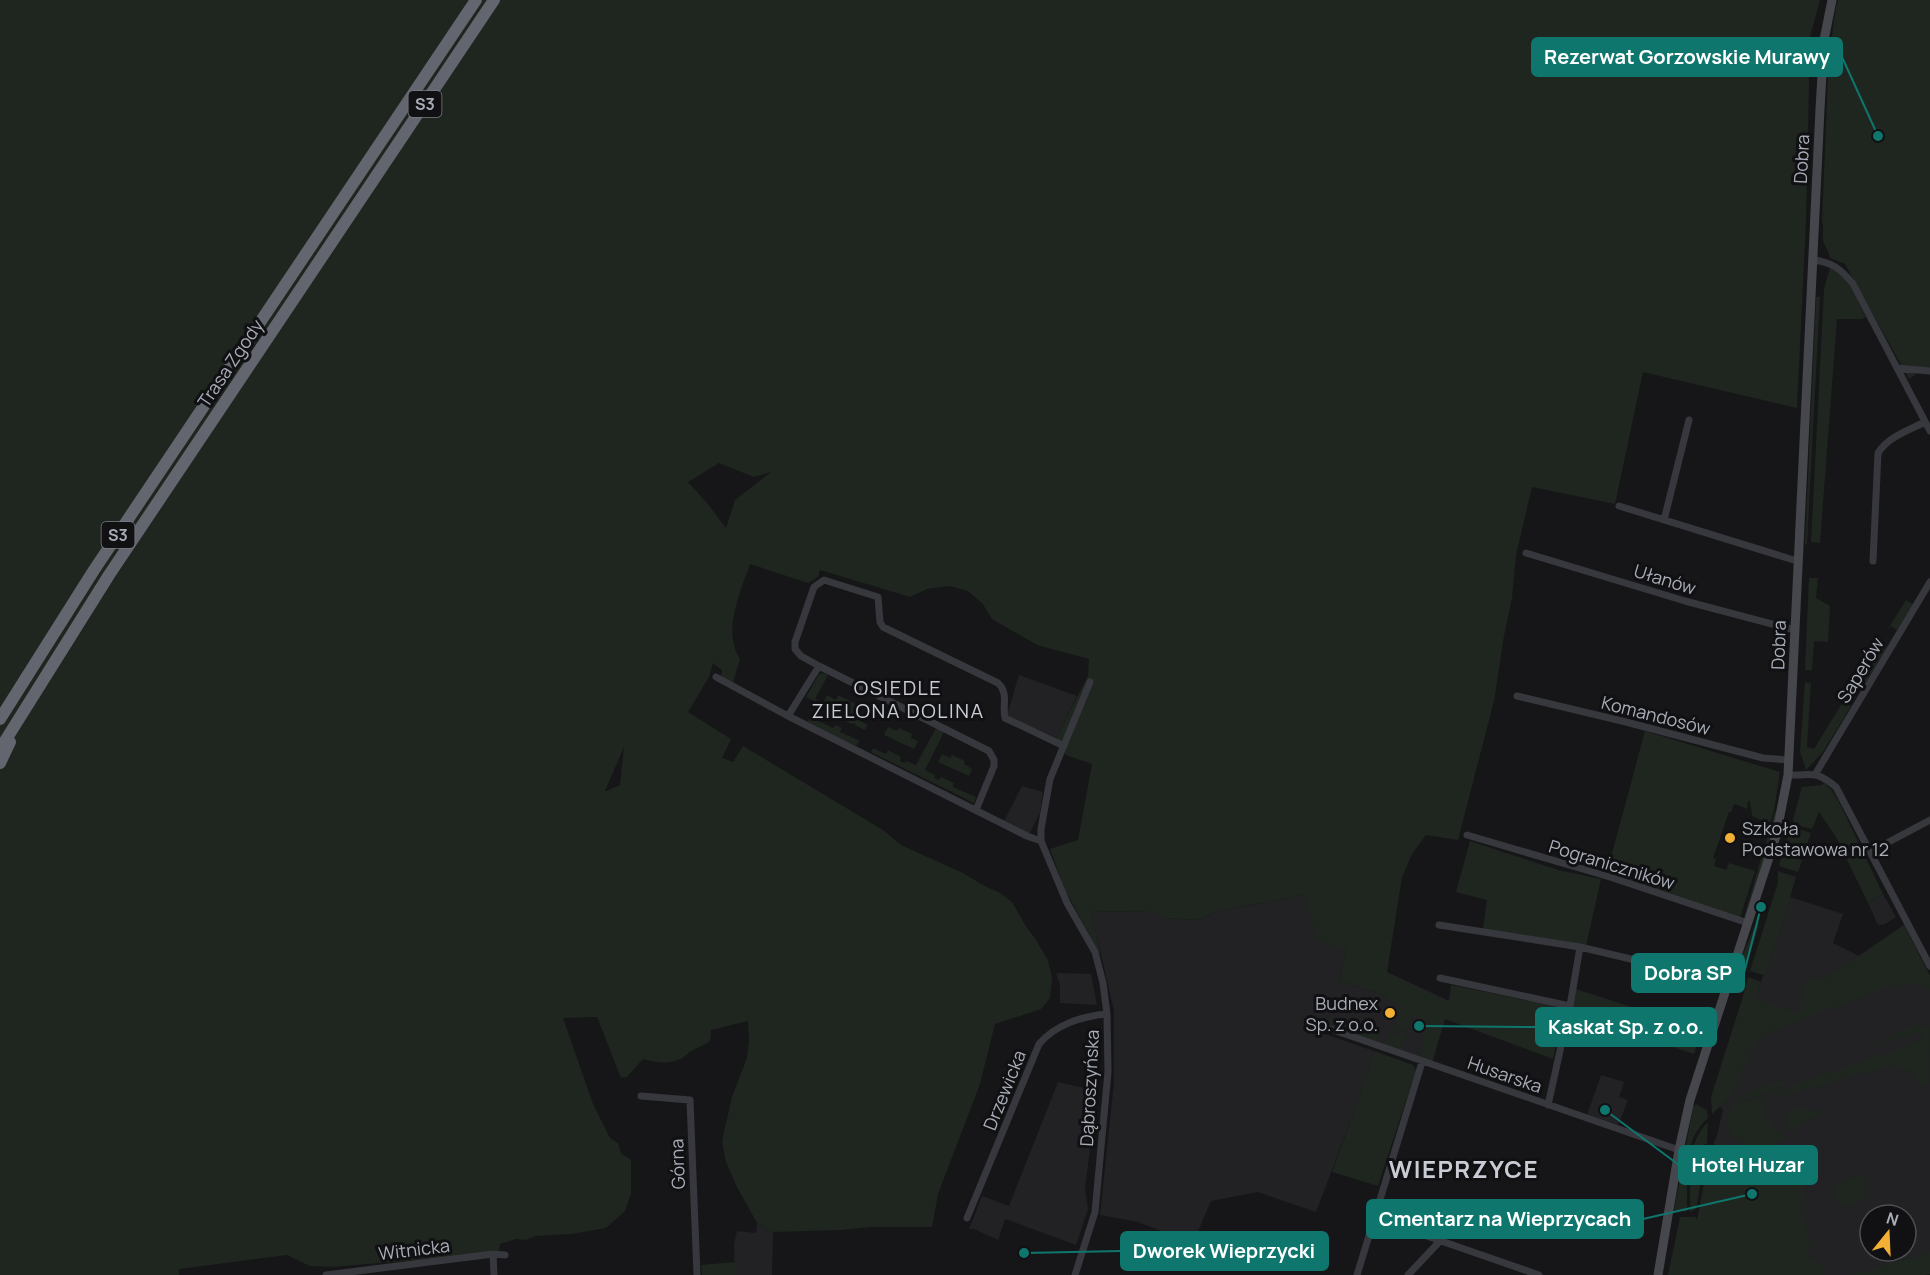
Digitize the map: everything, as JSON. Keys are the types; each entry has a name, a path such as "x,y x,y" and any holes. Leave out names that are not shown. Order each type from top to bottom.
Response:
{"highway":[{"name":"Trasa Zgody","path":"0,719 94,570 476,0"},
{"name":"Trasa Zgody","path":"0,749 109,575 495,0"},
{"path":"0,763 29,701"}],"street":[{"name":"Dobra","path":"1658,1275 1679,1150 1694,1087 1776,836 1788,775 1824,40 1832,0"},
{"path":"1813,260 1834,265 1845,274 1862,300 1930,431"},
{"path":"1897,368 1930,371"},
{"path":"1664,520 1689,420"},
{"path":"1873,561 1878,453 1888,441 1925,422"},
{"path":"1619,506 1797,561"},
{"name":"Ułanów","path":"1526,553 1696,604 1795,630"},
{"path":"976,810 994,766 994,760 989,751 819,666 801,656 795,649 795,642 814,587 824,580 878,597 880,622 883,627 998,683 1003,687 1005,693 1005,718 1064,746"},
{"name":"Saperów","path":"1816,773 1930,582"},
{"path":"788,716 819,666"},
{"path":"716,677 788,716 1041,841"},
{"name":"Dąbroszyńska","path":"1075,1275 1095,1212 1108,1072 1107,1014 1103,983 1095,952 1067,903 1041,841 1041,829 1050,779 1090,682"},
{"name":"Komandosów","path":"1517,696 1763,758 1789,760"},
{"path":"1788,775 1816,773 1836,787 1930,966"},
{"path":"1870,852 1930,820"},
{"name":"Pograniczników","path":"1467,835 1610,877 1748,923"},
{"path":"1438,925 1580,947 1652,964 1726,988"},
{"path":"1548,1105 1570,1006 1580,947"},
{"path":"1440,978 1570,1006"},
{"name":"Drzewicka","path":"967,1218 1039,1044 1052,1031 1065,1025 1092,1015 1107,1014"},
{"name":"Husarska","path":"1322,1026 1679,1150"},
{"path":"1357,1275 1398,1134 1422,1062"},
{"name":"Górna","path":"641,1096 690,1100 697,1275"},
{"path":"1375,1218 1539,1275"},
{"path":"1408,1275 1440,1241"},
{"path":"493,1254 495,1275"},
{"name":"Witnicka","path":"326,1275 493,1254 505,1255"}],"shaded area":[{"path":"0,0 1820,0 1810,37 1806,221 1797,408 1643,372 1615,504 1532,487 1516,555 1512,598 1494,701 1458,840 1426,835 1412,854 1402,877 1387,972 1449,1001 1451,985 1555,1006 1563,1014 1553,1059 1445,1019 1432,1062 1419,1057 1429,1021 1412,1016 1408,1030 1397,1031 1387,1036 1389,1030 1393,1030 1401,1004 1386,1000 1387,996 1339,981 1347,949 1317,941 1305,895 1222,910 1198,920 1163,918 1152,912 1091,911 1101,956 1065,890 1050,849 1078,840 1092,764 1066,755 1056,738 1088,676 1089,659 1037,645 992,619 982,603 968,591 950,586 927,589 910,597 820,570 818,577 808,583 750,564 734,612 733,636 740,659 733,683 721,676 722,670 713,663 709,677 688,712 731,739 722,758 733,762 743,746 883,830 901,845 963,873 1000,893 1012,902 1048,960 1052,978 1050,998 1041,1009 995,1024 980,1084 938,1194 932,1227 871,1227 773,1232 757,1223 726,1162 722,1141 732,1097 747,1058 748,1021 711,1030 710,1041 675,1061 659,1062 643,1059 627,1077 621,1078 597,1017 563,1018 593,1104 610,1138 618,1143 621,1153 631,1160 631,1194 625,1211 606,1228 572,1234 535,1236 526,1240 516,1239 500,1244 499,1253 332,1267 310,1266 287,1255 179,1269 179,1275 0,1275","holes":["719,463 754,477 771,472 735,500 726,528 688,482","624,747 620,785 605,791"]},
{"path":"1838,0 1930,0 1930,374 1918,373 1909,379 1845,264 1830,258 1823,240 1829,50"},
{"path":"1830,268 1847,282 1866,317 1837,319 1820,543 1811,542 1824,289"},
{"path":"1816,297 1820,297 1807,544 1805,544"},
{"path":"1809,578 1818,578 1816,598 1830,606 1828,642 1814,641 1812,670 1805,670"},
{"path":"1906,600 1913,604 1897,630 1891,626 1886,632"},
{"path":"1880,641 1887,646 1866,682 1858,678"},
{"path":"819,674 828,675 815,699 823,703 827,695 836,700 838,695 856,704 854,709 863,713 860,721 868,725 865,730 855,723 852,724 828,712 827,707 806,697"},
{"path":"1019,675 1077,696 1056,738 1007,715"},
{"path":"1805,682 1811,683 1807,747 1814,749 1844,700 1851,706 1823,752 1806,770 1800,751"},
{"path":"810,717 833,728 835,725 842,728 840,732 860,741 856,746 808,722"},
{"path":"888,727 897,731 899,728 912,734 911,738 918,741 914,749 884,735"},
{"path":"936,728 944,732 925,770 935,775 934,778 939,780 941,777 954,783 953,787 976,797 974,803 871,752 873,748 886,754 888,750 901,757 900,761 916,765"},
{"path":"1645,731 1780,772 1770,824 1752,816 1750,801 1748,801 1747,809 1734,804 1713,858 1716,859 1714,866 1726,870 1729,863 1755,871 1740,918 1607,872"},
{"path":"942,754 950,758 952,755 965,761 964,764 972,769 969,776 938,762"},
{"path":"1824,783 1831,789 1840,804 1883,894 1868,903 1836,837 1819,812 1812,829 1792,824 1802,787"},
{"path":"1022,786 1043,792 1040,813 1029,834 1004,821"},
{"path":"1775,811 1777,812 1772,836 1744,917"},
{"path":"1791,827 1811,833 1803,856 1783,851"},
{"path":"1470,841 1558,870 1601,879 1586,946 1483,929 1487,900 1456,892"},
{"path":"1782,855 1802,860 1798,872 1779,866"},
{"path":"1778,871 1796,877 1781,929 1764,975 1750,971 1778,883"},
{"path":"1883,894 1896,917 1885,924 1878,925 1868,903"},
{"path":"1305,895 1347,949 1339,981 1387,996 1393,975 1449,1001 1432,1064 1319,1024 1316,1031 1374,1051 1350,1123 1316,1212 1258,1192 1211,1201 1193,1243 1138,1222 1100,1215 1114,1082 1114,1011 1091,911 1153,912 1163,918 1198,920 1222,910"},
{"path":"1790,897 1843,914 1833,943 1859,956 1904,925 1930,976 1930,1274 1800,1275 1715,1146 1714,1141 1723,1110 1720,1106 1726,1100 1755,998 1781,929"},
{"path":"1758,919 1759,926 1745,970 1739,963"},
{"path":"1904,925 1930,976 1930,991 1917,984 1892,986 1769,1032 1756,1044 1731,1093 1712,1114 1711,1097 1748,977 1761,982 1755,999 1798,1013 1807,978 1825,979"},
{"path":"1056,973 1091,974 1097,1005 1060,1003 1060,985"},
{"path":"1576,989 1702,1030 1694,1054 1571,1013"},
{"path":"1331,1016 1379,1033 1376,1043 1333,1027"},
{"path":"1917,1025 1930,1027 1929,1084 1920,1087 1915,1072 1888,1066 1778,1098 1776,1092 1765,1103 1764,1110 1770,1122 1786,1138 1770,1146 1755,1148 1742,1144 1733,1136 1728,1125 1728,1113 1736,1101 1752,1090 1784,1081 1785,1085 1744,1100 1745,1102 1923,1040 1919,1031 1873,1048 1903,1030"},
{"path":"1402,1032 1405,1036 1401,1050 1384,1045 1387,1038"},
{"path":"1374,1051 1413,1065 1416,1070 1378,1186 1332,1172"},
{"path":"1601,1075 1624,1082 1619,1097 1628,1100 1618,1125 1587,1115"},
{"path":"1058,1082 1097,1091 1085,1189 1088,1209 1076,1245 1005,1219 998,1240 969,1229 982,1196 1009,1206"},
{"path":"1696,1104 1707,1110 1708,1118 1693,1138 1690,1149 1687,1174 1687,1212 1674,1210 1693,1107"},
{"path":"1798,1107 1826,1113 1811,1118 1792,1133 1787,1125 1787,1118 1789,1111"},
{"path":"1708,1122 1707,1143 1696,1151 1692,1158 1697,1138"},
{"path":"1729,1144 1760,1153 1805,1157 1814,1166 1804,1173 1805,1185 1802,1194 1805,1204 1800,1206 1812,1246 1807,1248 1809,1258 1815,1257 1818,1264 1821,1264 1824,1275 1668,1275 1680,1217 1695,1217 1697,1220 1711,1146"},
{"path":"1707,1148 1696,1209 1690,1212 1692,1169 1700,1154"},
{"path":"1863,1175 1869,1197 1845,1206 1842,1205 1835,1197 1834,1184"},
{"path":"757,1223 773,1232 772,1275 735,1275 734,1244 737,1231 756,1233"},
{"path":"1930,1252 1930,1274 1851,1275 1892,1263 1918,1263 1918,1255"},
{"path":"736,1262 735,1275 702,1275 701,1265"}],"place":[{"name":"Rezerwat Gorzowskie Murawy","path":"1878,136"},
{"name":"Szkoła Podstawowa nr 12","path":"1730,838"},
{"name":"Dobra SP","path":"1761,907"},
{"name":"Budnex Sp. z o.o.","path":"1390,1013"},
{"name":"Kaskat Sp. z o.o.","path":"1419,1026"},
{"name":"Hotel Huzar","path":"1605,1110"},
{"name":"Cmentarz na Wieprzycach","path":"1752,1194"},
{"name":"Dworek Wieprzycki","path":"1024,1253"}],"district":[{"name":"OSIEDLE ZIELONA DOLINA","path":"898,698"},
{"name":"WIEPRZYCE","path":"1464,1168"}]}
